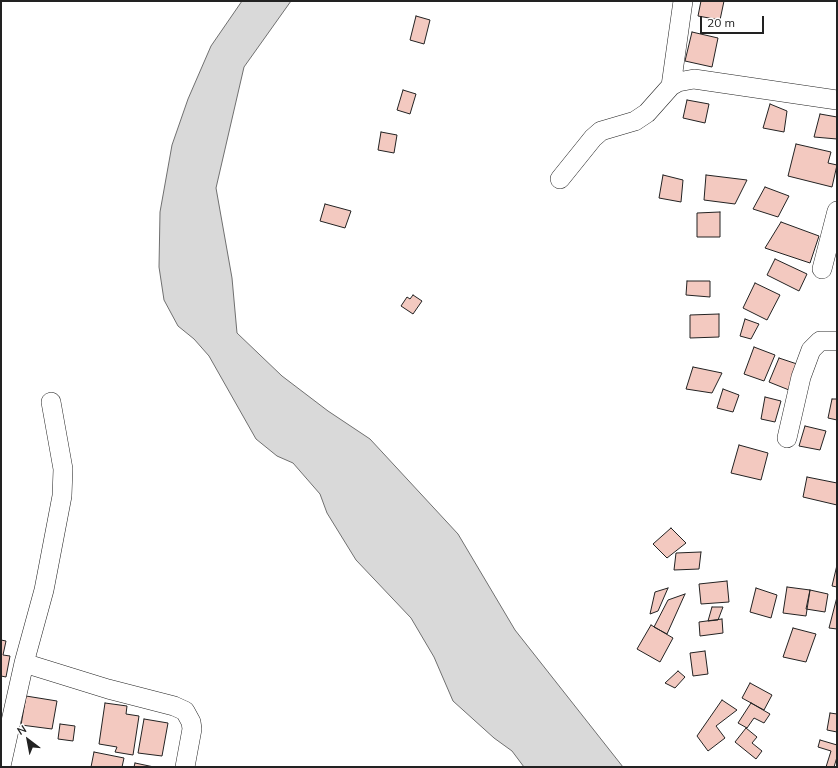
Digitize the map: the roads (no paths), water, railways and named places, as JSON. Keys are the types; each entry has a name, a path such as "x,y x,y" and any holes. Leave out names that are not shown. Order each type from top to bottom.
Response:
{"street":[{"path":"671,86 683,1"},
{"path":"560,179 593,138 602,131 635,121 647,113 671,86 678,82 694,79 837,100"},
{"path":"822,269 837,211"},
{"path":"787,438 801,378 811,350 820,342 837,341"},
{"path":"1,766 24,664 44,590 62,496 63,469 51,402"},
{"path":"24,664 108,689 174,706 185,711 192,729 185,767"}]}
